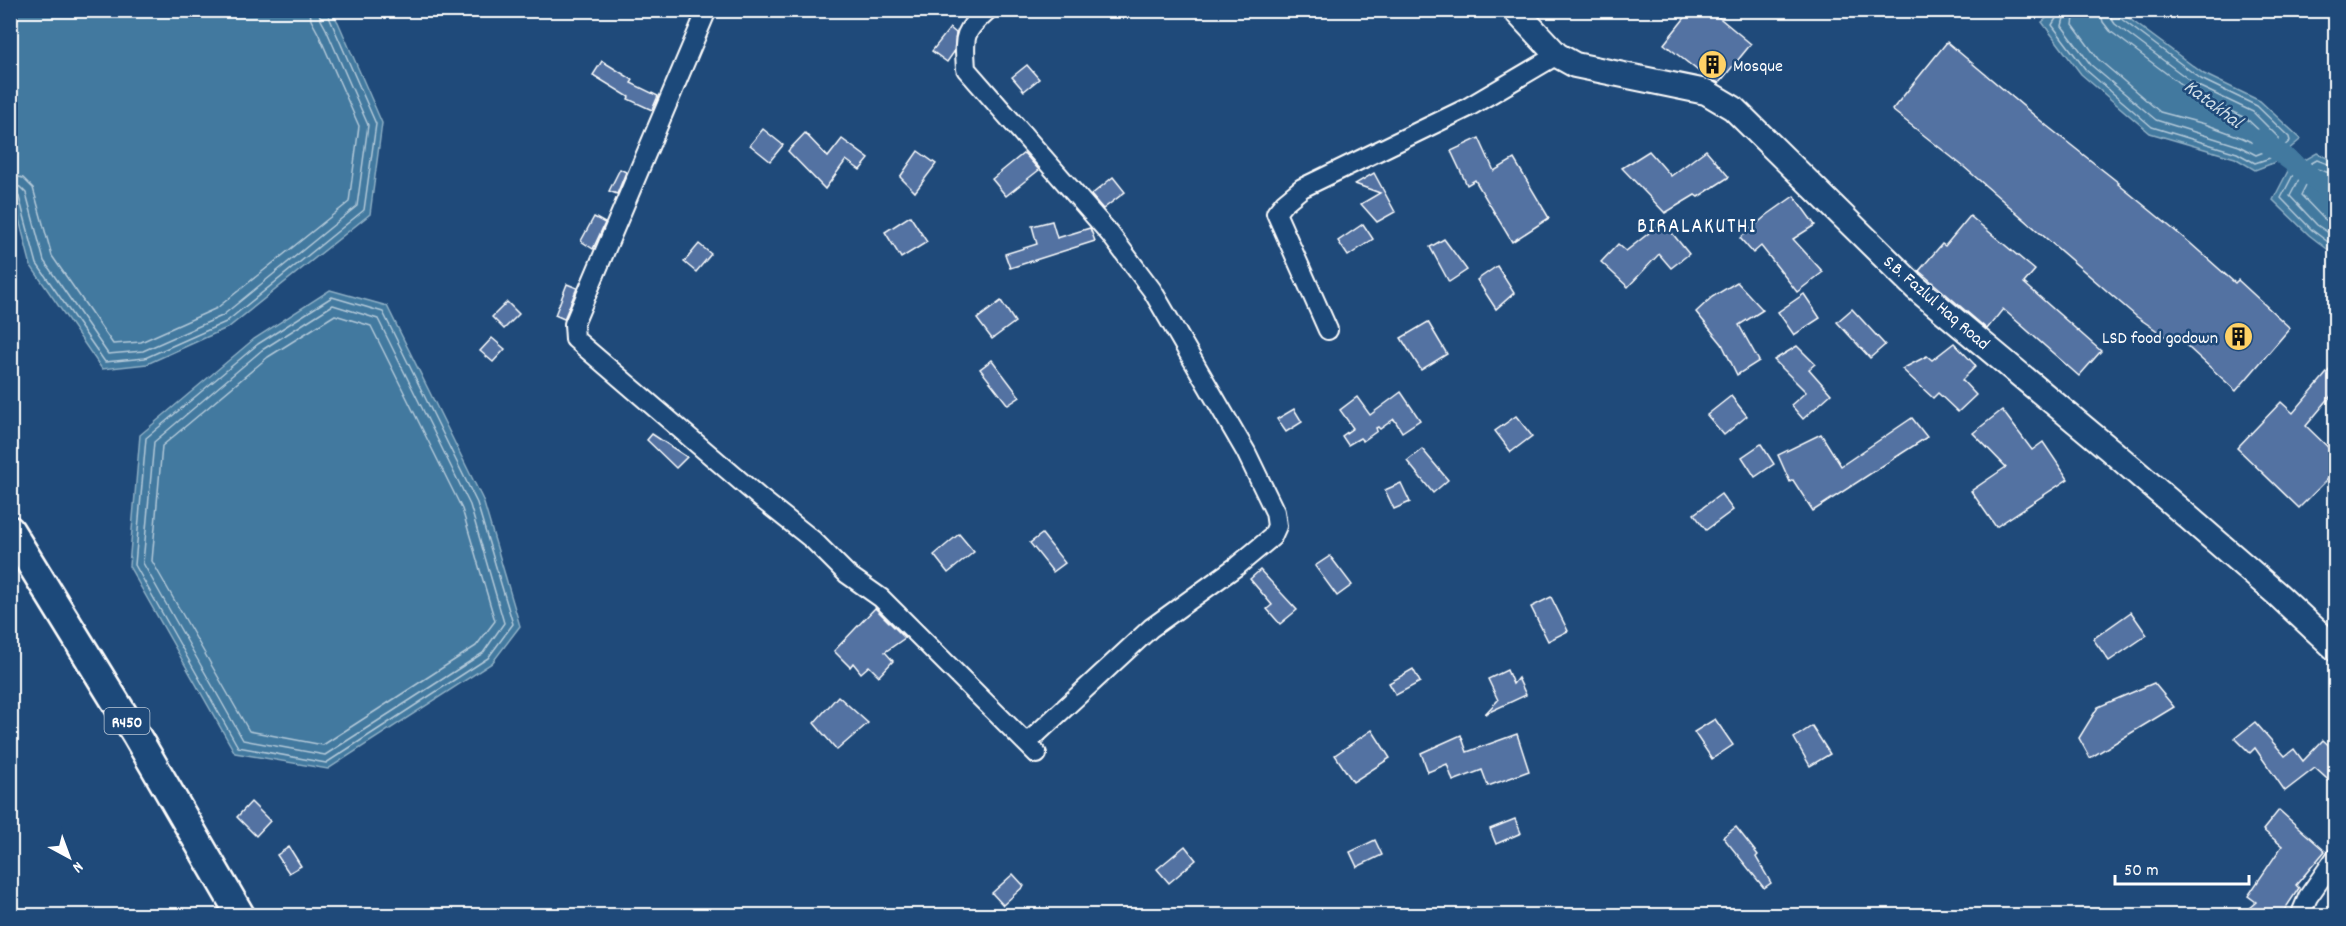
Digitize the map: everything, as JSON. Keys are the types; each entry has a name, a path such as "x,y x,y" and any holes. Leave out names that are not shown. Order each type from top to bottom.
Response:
{"main road":[{"name":"S.B. Fazlul Haq Road","path":"1515,10 1557,55 1575,65 1706,92 1733,108 1916,288 2114,453 2277,594 2336,649"},
{"name":"R450","path":"10,530 136,735 241,915"}],"street":[{"path":"706,10 574,324 574,339 759,497 813,540 847,574 881,598 1032,749 1151,628 1255,551 1272,537 1277,526 1275,512 1246,452 1152,290 1110,234 966,69 966,34 971,25 988,10"},
{"path":"1328,330 1276,213 1284,203 1302,188 1467,108 1557,55"},
{"path":"2300,915 2308,897 2336,856"}],"water":[{"path":"2056,10 2119,11 2204,74 2260,101 2301,139 2273,163 2255,170 2235,158 2150,133 2081,74 2042,22"},
{"path":"10,11 331,11 338,22 382,123 370,214 229,327 147,364 102,369 31,266 11,188"},
{"path":"2317,153 2335,162 2335,255 2309,235 2273,200 2289,169"},
{"path":"330,290 387,306 483,500 520,626 492,663 328,769 235,753 129,566 140,435 254,339"}],"building":[{"name":"Mosque","path":"1691,10 1710,10 1751,44 1719,83 1706,77 1664,44"},
{"path":"950,28 956,33 954,52 947,62 932,51"},
{"path":"1947,42 2119,183 2235,283 2238,280 2290,328 2236,391 2176,336 2172,341 2137,317 1964,167 1892,110"},
{"path":"602,61 633,80 631,83 658,96 652,110 628,99 629,97 593,75"},
{"path":"1027,65 1039,79 1024,91 1012,77"},
{"path":"763,129 783,145 770,161 750,145"},
{"path":"805,133 828,157 842,139 869,159 860,170 846,160 825,189 788,151"},
{"path":"1479,138 1494,171 1514,159 1549,218 1512,242 1475,180 1467,185 1451,151"},
{"path":"1706,150 1729,177 1698,197 1695,195 1665,213 1622,168 1649,151 1671,176"},
{"path":"918,151 936,164 915,192 900,177"},
{"path":"1024,153 1039,170 1006,196 992,179"},
{"path":"620,169 626,172 617,194 609,191"},
{"path":"1374,173 1395,212 1377,222 1361,204 1380,193 1355,184"},
{"path":"1113,177 1125,192 1103,209 1091,195"},
{"path":"1794,196 1815,225 1793,239 1823,272 1797,292 1761,246 1753,253 1740,238"},
{"path":"910,216 927,242 901,258 885,232"},
{"path":"1970,216 2035,270 2024,283 2101,351 2079,376 2003,309 1987,329 1919,271 1942,244 1945,246"},
{"path":"594,217 605,223 593,249 581,241"},
{"path":"1052,221 1057,238 1090,228 1095,241 1010,268 1005,254 1037,244 1032,226"},
{"path":"1663,222 1689,254 1671,268 1659,254 1628,287 1601,262 1618,244 1626,251"},
{"path":"1363,224 1373,239 1348,256 1338,241"},
{"path":"1444,239 1467,270 1449,282 1430,247"},
{"path":"699,244 711,254 696,272 684,262"},
{"path":"1497,266 1514,293 1496,309 1477,280"},
{"path":"1737,282 1763,310 1739,325 1759,361 1737,375 1722,344 1696,312 1712,297"},
{"path":"567,284 577,288 564,319 555,315"},
{"path":"1804,294 1820,318 1794,335 1778,312"},
{"path":"1001,301 1015,322 992,339 977,319"},
{"path":"507,302 519,314 504,329 492,317"},
{"path":"1852,309 1885,345 1870,358 1837,322"},
{"path":"1428,322 1447,354 1421,370 1401,338"},
{"path":"492,338 505,349 493,362 480,351"},
{"path":"1954,343 1976,366 1962,380 1976,395 1958,412 1938,393 1933,398 1902,369 1927,356 1932,360"},
{"path":"1797,346 1815,364 1809,369 1831,394 1803,419 1791,405 1806,392 1774,360"},
{"path":"992,360 1020,397 1008,405 980,369"},
{"path":"2336,362 2336,390 2306,426 2336,455 2336,471 2299,508 2237,448 2281,402 2293,413"},
{"path":"1401,392 1420,420 1402,432 1394,419 1380,429 1376,428 1377,431 1363,441 1360,438 1348,445 1342,436 1353,428 1340,410 1357,397 1370,415"},
{"path":"1731,396 1747,416 1724,435 1707,415"},
{"path":"1294,409 1302,422 1286,432 1277,419"},
{"path":"2002,410 2032,450 2043,442 2068,479 1996,527 1971,491 2006,467 1973,433"},
{"path":"1516,416 1532,436 1511,452 1495,431"},
{"path":"1912,418 1927,437 1813,511 1793,480 1790,482 1778,455 1821,434 1841,466"},
{"path":"652,434 687,457 676,468 647,440"},
{"path":"1761,444 1774,464 1755,477 1742,457"},
{"path":"1422,449 1448,480 1433,493 1407,461"},
{"path":"1401,483 1410,502 1394,509 1385,490"},
{"path":"1721,494 1733,510 1706,530 1694,514"},
{"path":"959,534 974,552 948,573 934,555"},
{"path":"1042,534 1065,563 1053,572 1030,543"},
{"path":"1330,556 1352,585 1337,596 1315,566"},
{"path":"1260,570 1297,610 1280,624 1267,609 1272,605 1250,579"},
{"path":"1551,597 1568,631 1548,641 1531,607"},
{"path":"875,608 905,638 885,652 893,661 879,676 869,666 861,673 853,663 850,667 834,651"},
{"path":"2131,612 2147,635 2109,661 2093,639"},
{"path":"1413,669 1420,682 1396,695 1389,683"},
{"path":"1507,670 1513,684 1518,678 1526,695 1485,714 1498,700 1488,679"},
{"path":"2154,683 2174,707 2090,758 2079,738 2098,707"},
{"path":"838,696 868,723 837,750 814,723"},
{"path":"1715,719 1733,745 1712,759 1694,732"},
{"path":"2255,722 2285,756 2294,749 2303,761 2323,740 2336,752 2336,787 2315,768 2285,791 2255,748 2250,753 2235,738"},
{"path":"1812,726 1830,754 1810,766 1794,738"},
{"path":"1372,730 1390,758 1353,782 1335,755"},
{"path":"1517,734 1529,771 1488,786 1482,770 1453,781 1447,764 1428,772 1421,753 1461,735 1467,752"},
{"path":"251,802 270,821 256,836 237,817"},
{"path":"2279,810 2325,851 2296,885 2299,888 2281,915 2241,915 2256,902 2248,896 2282,846 2263,830"},
{"path":"1515,819 1521,833 1496,844 1490,829"},
{"path":"1736,827 1758,855 1756,857 1771,883 1764,888 1723,837"},
{"path":"1375,840 1382,855 1357,867 1350,852"},
{"path":"1185,846 1196,860 1169,883 1157,869"},
{"path":"289,847 301,866 289,873 277,855"},
{"path":"1013,874 1024,886 1003,905 992,893"}],"waterway":[{"name":"Katakhal","path":"2261,139 2336,195"}],"place":[{"name":"Mosque","path":"1712,65"},
{"name":"LSD food godown","path":"2239,337"}],"district":[{"name":"BIRALAKUTHI","path":"1697,225"}]}
